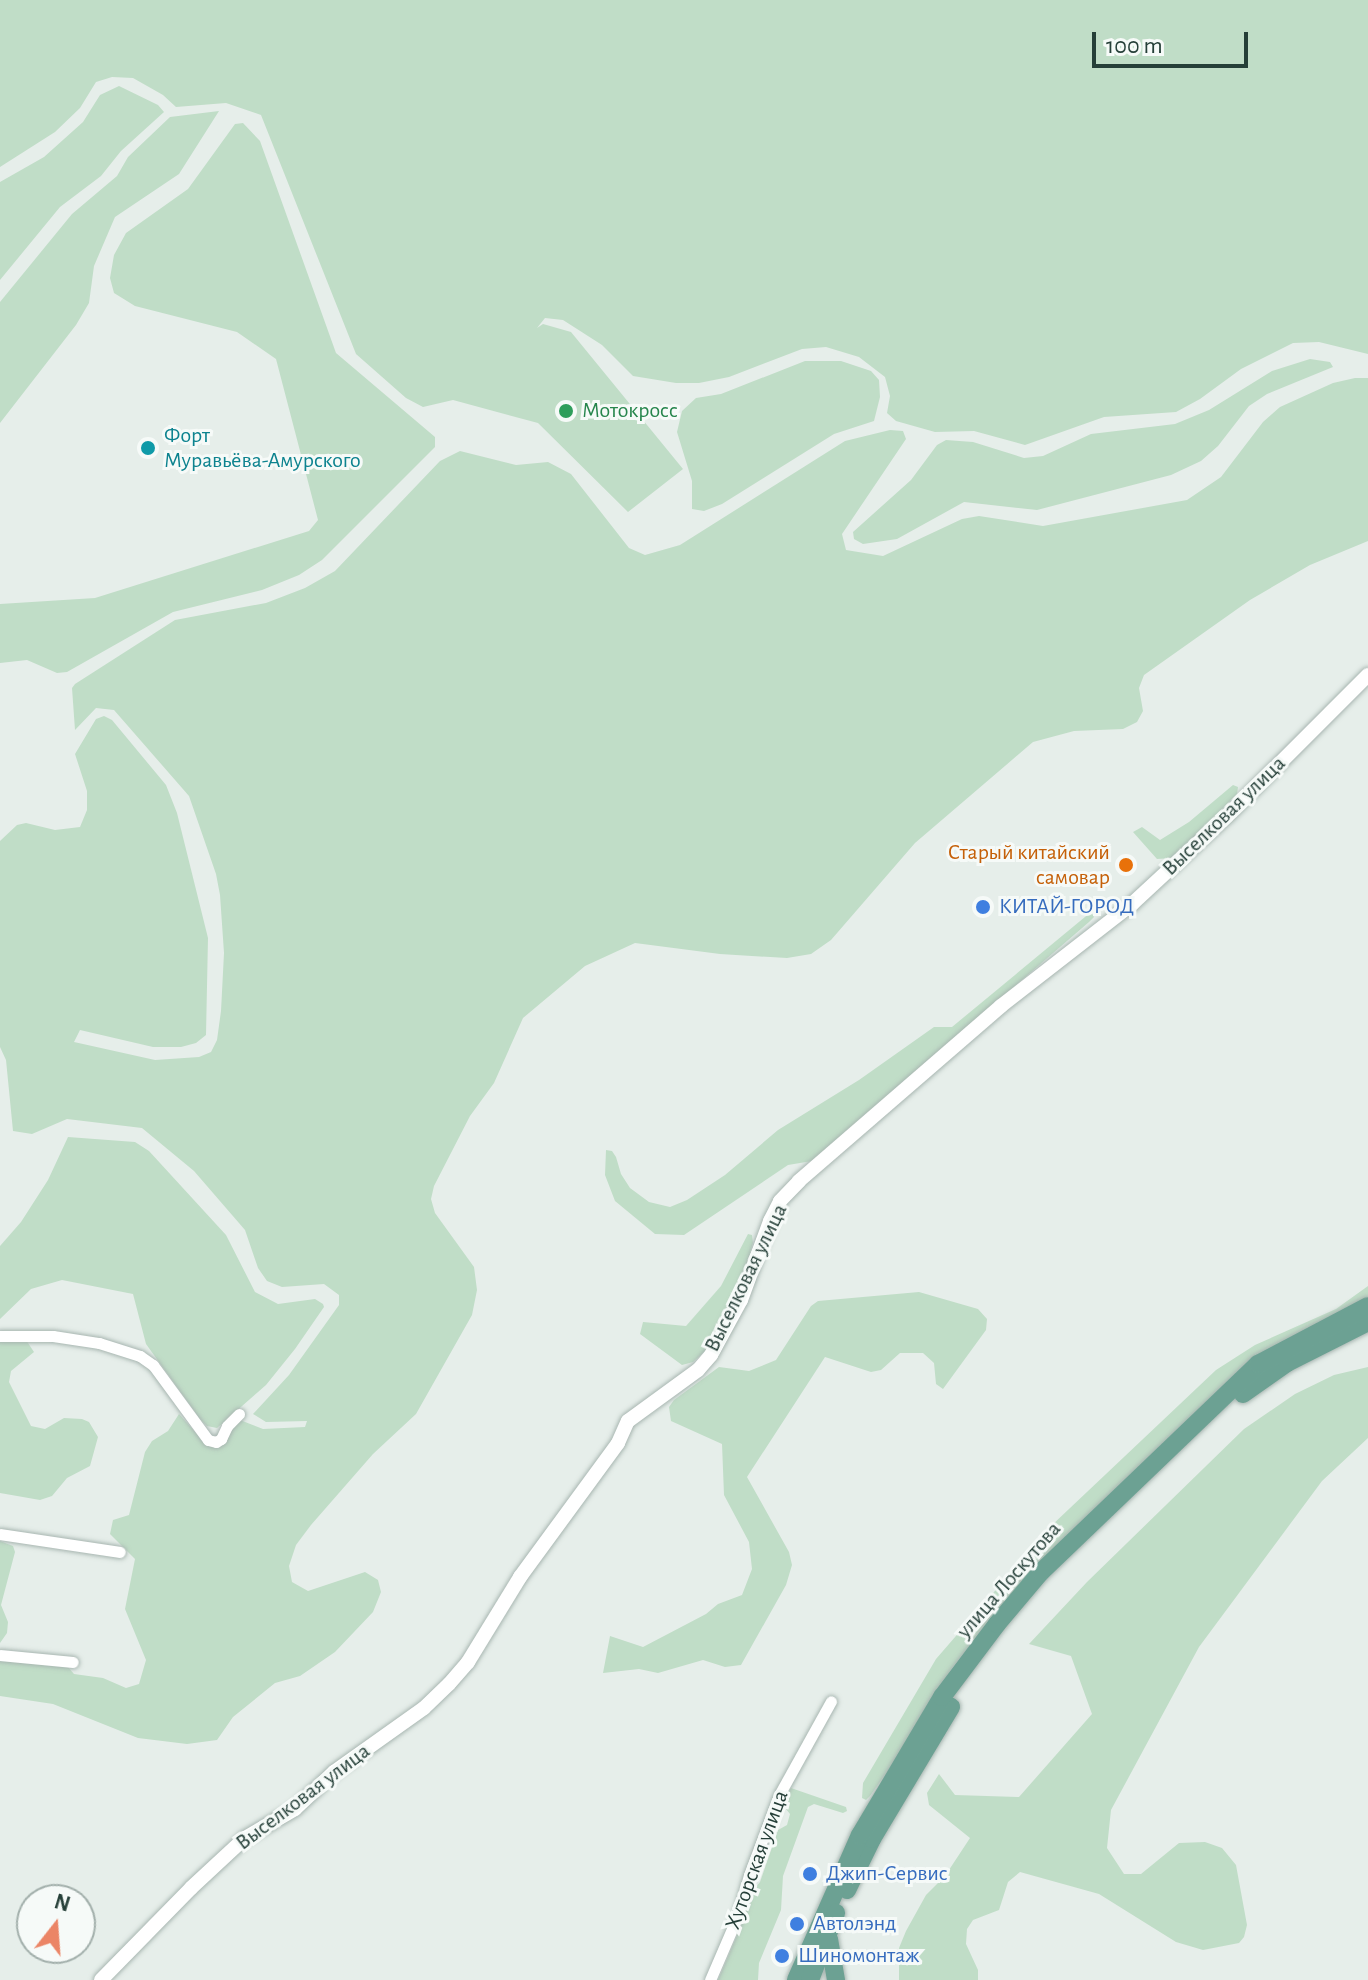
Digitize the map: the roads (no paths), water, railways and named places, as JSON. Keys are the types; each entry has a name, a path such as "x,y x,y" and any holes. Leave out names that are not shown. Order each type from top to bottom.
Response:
{"main road":[{"name":"улица Лоскутова","path":"805,1979 860,1835 942,1697 997,1624 1041,1572 1258,1364 1368,1306"},
{"name":"улица Лоскутова","path":"805,1979 872,1839 941,1721 985,1656 1025,1607 1232,1403 1287,1363 1368,1322"},
{"path":"829,1932 829,1954 836,1980"}],"street":[{"name":"Выселковая улица","path":"101,1980 245,1838 295,1809 334,1772 424,1708 449,1684 468,1662 520,1577 618,1443 628,1421 686,1379 711,1355 741,1300 780,1201 799,1181 1001,1006 1132,904 1228,815 1368,675"},
{"path":"0,1336 53,1336 99,1343 140,1356 153,1365 208,1440 221,1439 227,1426 239,1414"},
{"path":"0,1534 120,1552"},
{"path":"0,1655 73,1662"},
{"name":"Хуторская улица","path":"710,1980 738,1915 749,1875 779,1795 831,1701"}],"place":[{"name":"Мотокросс","path":"566,411"},
{"name":"Форт Муравьёва-Амурского","path":"148,448"},
{"name":"Старый китайский самовар","path":"1126,865"},
{"name":"КИТАЙ-ГОРОД","path":"983,907"},
{"name":"Джип-Сервис","path":"810,1874"},
{"name":"Автолэнд","path":"797,1924"},
{"name":"Шиномонтаж","path":"782,1956"}]}
